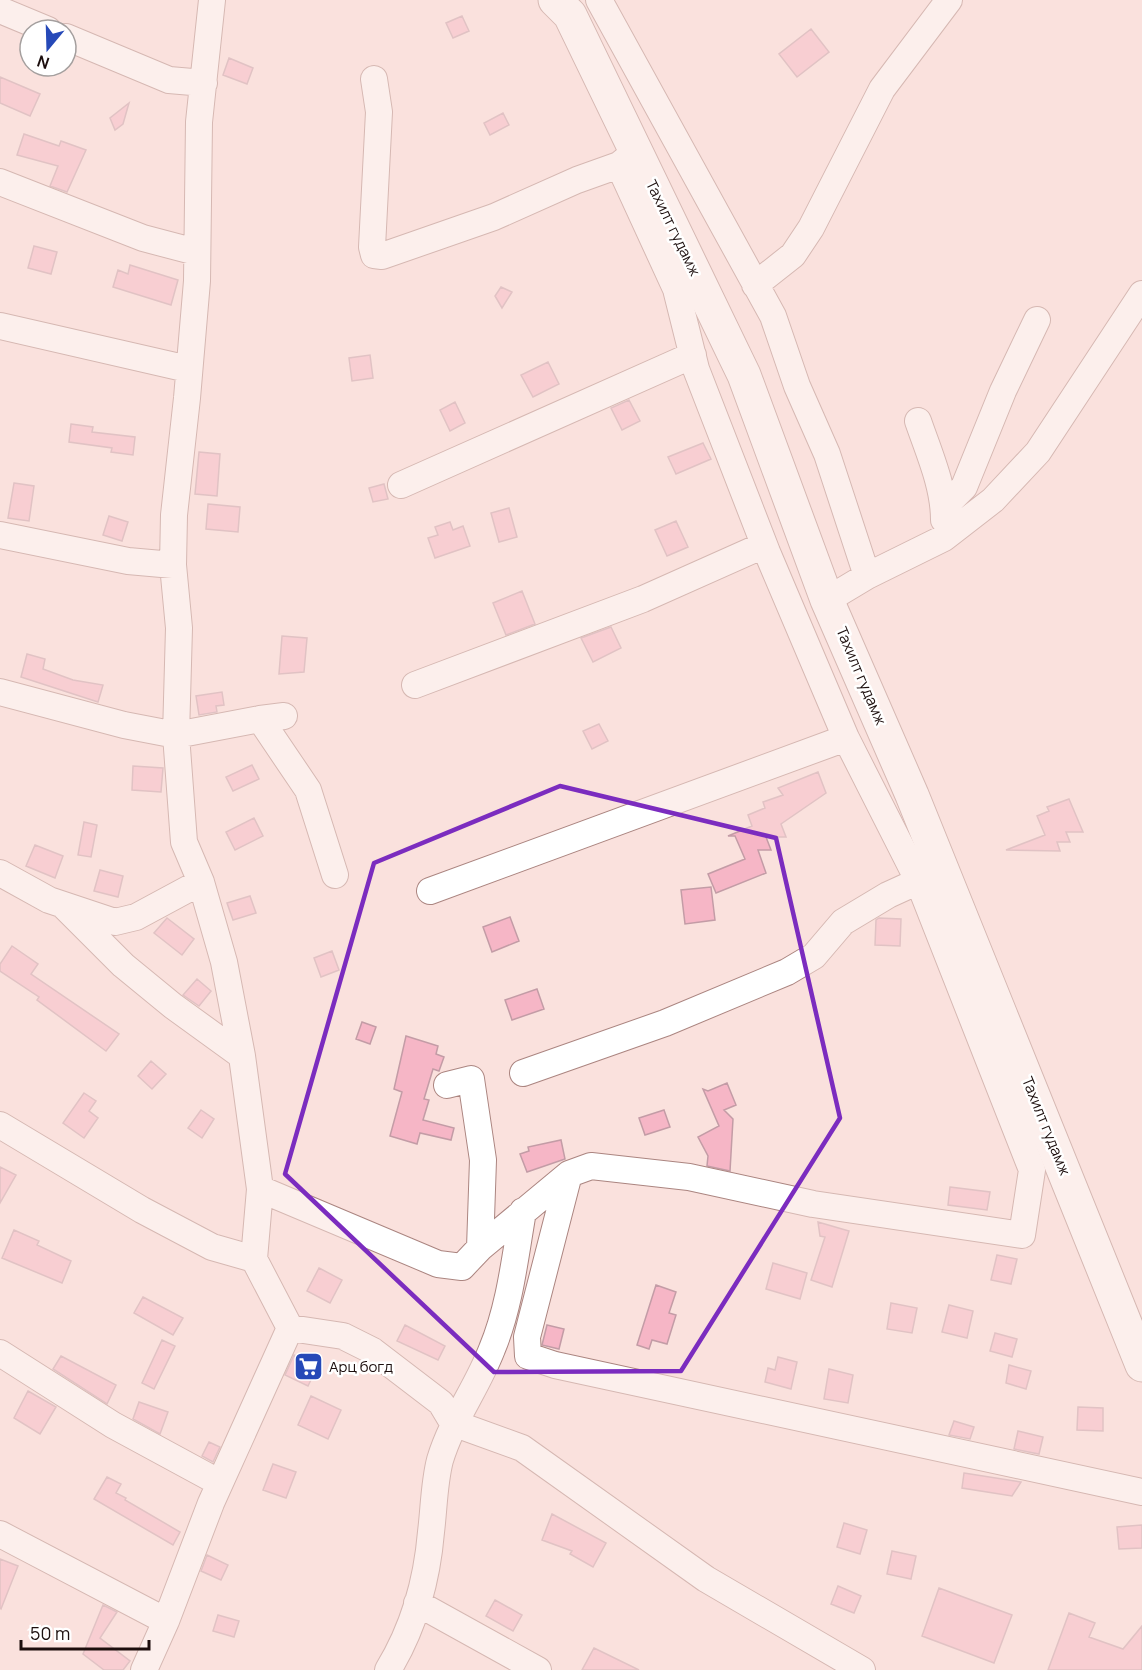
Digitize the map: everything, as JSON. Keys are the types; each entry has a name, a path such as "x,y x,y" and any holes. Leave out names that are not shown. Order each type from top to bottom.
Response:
{"main road":[{"name":"Тахилт гудамж","path":"555,0 570,15 627,158 744,375 930,876 1142,1365"}],"street":[{"path":"599,0 773,316 797,386 827,454 867,576"},
{"path":"755,285 793,255 811,228 882,89 949,0"},
{"path":"206,2 204,83 199,122 197,281 174,515 173,565 179,628 176,735 184,842 201,882 224,962 242,1056 260,1189 254,1259 290,1328"},
{"path":"0,10 19,18"},
{"path":"78,42 169,80 204,83"},
{"path":"260,1189 438,1264 462,1267 480,1248 569,1174 591,1166 689,1177 813,1204 1022,1235 1032,1170 930,876 846,738 765,545 693,355 676,289 627,158 494,217 382,256 374,255 372,247 379,112 374,80"},
{"path":"0,182 143,238 196,252"},
{"path":"827,600 867,576 944,538 993,500 1038,452 1142,294"},
{"path":"944,507 964,487 1003,391 1037,320"},
{"path":"0,326 188,369"},
{"path":"401,485 693,355"},
{"path":"918,421 936,472 944,507 944,538"},
{"path":"0,535 128,561 173,565"},
{"path":"416,685 643,599 765,545"},
{"path":"0,692 124,725 176,735 272,718 308,790 335,875"},
{"path":"430,891 846,738"},
{"path":"0,873 49,900 115,922 136,917 201,882"},
{"path":"523,1073 665,1023 787,972 814,956 843,922 930,876"},
{"path":"63,905 123,964 173,1006 242,1056"},
{"path":"447,1085 471,1079 483,1160 480,1248"},
{"path":"0,1125 142,1210 212,1247 254,1259"},
{"path":"569,1174 527,1337 528,1356 567,1368 1142,1492"},
{"path":"388,1670 401,1649 423,1585 440,1462 453,1423 492,1351 499,1330 511,1283 523,1212"},
{"path":"290,1328 343,1336 373,1351 441,1403 453,1423 522,1448 706,1579 862,1670"},
{"path":"144,1670 166,1622 220,1483 290,1328"},
{"path":"0,1353 113,1425 220,1483"},
{"path":"0,1534 166,1622"},
{"path":"417,1603 538,1670"}],"highlighted area":[{"path":"560,786 776,838 840,1118 681,1371 494,1372 285,1174 374,863"}],"building":[{"path":"462,16 469,31 453,38 446,23"},
{"path":"811,29 829,52 797,77 779,54"},
{"path":"229,58 253,68 247,84 223,75"},
{"path":"0,77 40,94 30,116 0,103"},
{"path":"129,103 123,124 115,130 110,118"},
{"path":"503,113 509,125 490,135 484,123"},
{"path":"24,134 59,146 61,141 86,150 67,192 50,186 58,166 17,155"},
{"path":"34,246 57,252 51,274 28,268"},
{"path":"130,265 178,280 171,305 113,287 118,270 128,274"},
{"path":"501,287 512,292 502,308 495,296"},
{"path":"370,355 373,378 352,381 349,358"},
{"path":"548,362 559,384 533,397 521,375"},
{"path":"629,400 640,421 622,430 611,408"},
{"path":"455,402 465,423 450,431 440,410"},
{"path":"71,424 93,427 92,432 135,437 133,455 111,452 112,448 69,442"},
{"path":"703,443 711,459 676,474 668,457"},
{"path":"199,452 220,454 217,496 195,494"},
{"path":"14,483 34,486 29,521 8,518"},
{"path":"384,484 388,499 373,502 369,488"},
{"path":"208,504 240,507 238,532 206,529"},
{"path":"509,508 517,537 499,542 491,513"},
{"path":"109,516 128,522 122,541 103,535"},
{"path":"676,521 688,547 667,556 655,530"},
{"path":"450,522 453,530 463,526 470,546 435,558 428,538 438,535 435,527"},
{"path":"522,591 535,624 506,635 493,603"},
{"path":"611,627 621,648 593,662 581,638"},
{"path":"282,636 307,638 304,672 279,674"},
{"path":"27,654 45,659 43,669 73,680 103,685 98,702 21,677"},
{"path":"222,692 224,705 216,706 217,712 199,715 196,696"},
{"path":"599,724 608,741 592,749 583,731"},
{"path":"252,765 259,779 233,791 226,777"},
{"path":"133,766 163,768 161,792 132,790"},
{"path":"818,772 826,793 781,824 786,837 766,837 771,850 758,850 766,873 716,893 708,874 745,859 735,836 728,836 752,826 748,815 765,808 763,802 783,795 778,788"},
{"path":"1069,799 1083,832 1066,832 1070,842 1057,842 1060,851 1006,850 1045,835 1037,816 1049,811 1047,807"},
{"path":"254,818 263,836 235,850 226,832"},
{"path":"84,822 97,825 91,857 78,855"},
{"path":"35,845 63,856 55,878 26,866"},
{"path":"100,870 123,876 118,897 94,891"},
{"path":"711,887 715,920 685,924 681,890"},
{"path":"250,896 256,913 233,920 227,903"},
{"path":"510,917 519,941 492,952 483,927"},
{"path":"167,918 194,939 182,955 154,933"},
{"path":"879,918 901,919 900,946 875,945 876,920"},
{"path":"12,946 38,964 31,974 119,1034 106,1051 37,1000 39,997 0,971 0,964"},
{"path":"332,951 339,970 321,977 314,958"},
{"path":"197,979 211,991 199,1006 183,995"},
{"path":"537,989 544,1009 512,1020 505,1000"},
{"path":"362,1022 376,1027 370,1044 356,1039"},
{"path":"406,1036 438,1046 436,1054 444,1057 439,1071 433,1069 424,1099 429,1100 423,1120 454,1128 451,1140 420,1133 417,1144 390,1136 402,1092 394,1089"},
{"path":"151,1061 166,1074 152,1089 138,1076"},
{"path":"727,1083 736,1105 724,1110 733,1119 730,1171 707,1166 708,1156 698,1137 719,1126 703,1089 708,1091"},
{"path":"84,1093 96,1101 89,1111 98,1118 84,1138 63,1123"},
{"path":"201,1110 214,1119 202,1138 188,1128"},
{"path":"664,1110 670,1127 645,1135 639,1118"},
{"path":"561,1140 565,1159 527,1172 520,1154 529,1151 528,1147"},
{"path":"0,1167 16,1175 0,1203"},
{"path":"950,1187 990,1192 987,1210 948,1205"},
{"path":"818,1222 849,1231 832,1287 811,1280 825,1237 820,1236"},
{"path":"14,1230 39,1241 37,1245 71,1261 62,1283 2,1258"},
{"path":"997,1255 1017,1259 1011,1284 991,1280"},
{"path":"773,1263 807,1273 800,1299 766,1289"},
{"path":"319,1268 342,1280 330,1303 307,1291"},
{"path":"656,1285 676,1292 669,1313 676,1315 667,1344 652,1340 649,1349 637,1345"},
{"path":"143,1297 183,1318 173,1335 134,1313"},
{"path":"891,1303 917,1308 912,1333 887,1329"},
{"path":"949,1305 973,1311 967,1338 942,1332"},
{"path":"405,1325 445,1346 438,1360 397,1341"},
{"path":"547,1325 564,1329 559,1349 542,1345"},
{"path":"995,1333 1017,1339 1012,1357 990,1351"},
{"path":"162,1340 175,1346 154,1389 142,1383"},
{"path":"294,1355 318,1365 308,1386 285,1375"},
{"path":"61,1356 116,1385 107,1404 53,1369"},
{"path":"778,1357 797,1362 791,1389 765,1382 768,1368 775,1370"},
{"path":"1009,1365 1031,1371 1026,1389 1006,1383"},
{"path":"829,1369 853,1375 848,1403 824,1399"},
{"path":"28,1391 56,1407 40,1434 14,1418"},
{"path":"311,1396 341,1410 328,1439 298,1425"},
{"path":"139,1402 168,1412 160,1434 133,1419"},
{"path":"1078,1407 1103,1408 1103,1431 1077,1430"},
{"path":"954,1421 974,1427 970,1439 949,1435"},
{"path":"1018,1431 1043,1437 1039,1454 1014,1449"},
{"path":"209,1442 220,1447 213,1462 202,1456"},
{"path":"273,1464 296,1472 286,1498 263,1490"},
{"path":"964,1473 1021,1482 1012,1496 962,1488"},
{"path":"107,1477 121,1484 116,1493 126,1498 125,1500 180,1532 173,1545 94,1499"},
{"path":"552,1514 606,1543 593,1567 570,1554 572,1551 542,1540"},
{"path":"844,1523 867,1530 860,1554 837,1547"},
{"path":"1142,1525 1142,1548 1119,1549 1117,1527"},
{"path":"892,1551 916,1556 911,1579 887,1574"},
{"path":"207,1555 228,1565 221,1580 201,1571"},
{"path":"0,1559 18,1566 1,1609 0,1608"},
{"path":"838,1586 861,1596 854,1613 831,1604"},
{"path":"939,1588 1012,1615 994,1663 922,1636"},
{"path":"495,1600 522,1615 513,1631 486,1616"},
{"path":"103,1605 117,1612 100,1638 130,1661 123,1670 104,1670 83,1654"},
{"path":"1069,1613 1095,1623 1089,1637 1123,1649 1142,1626 1142,1670 1048,1670"},
{"path":"218,1615 239,1621 234,1637 213,1631"},
{"path":"594,1648 639,1670 582,1670"}],"place":[{"name":"Арц богд","path":"308,1367"}]}
